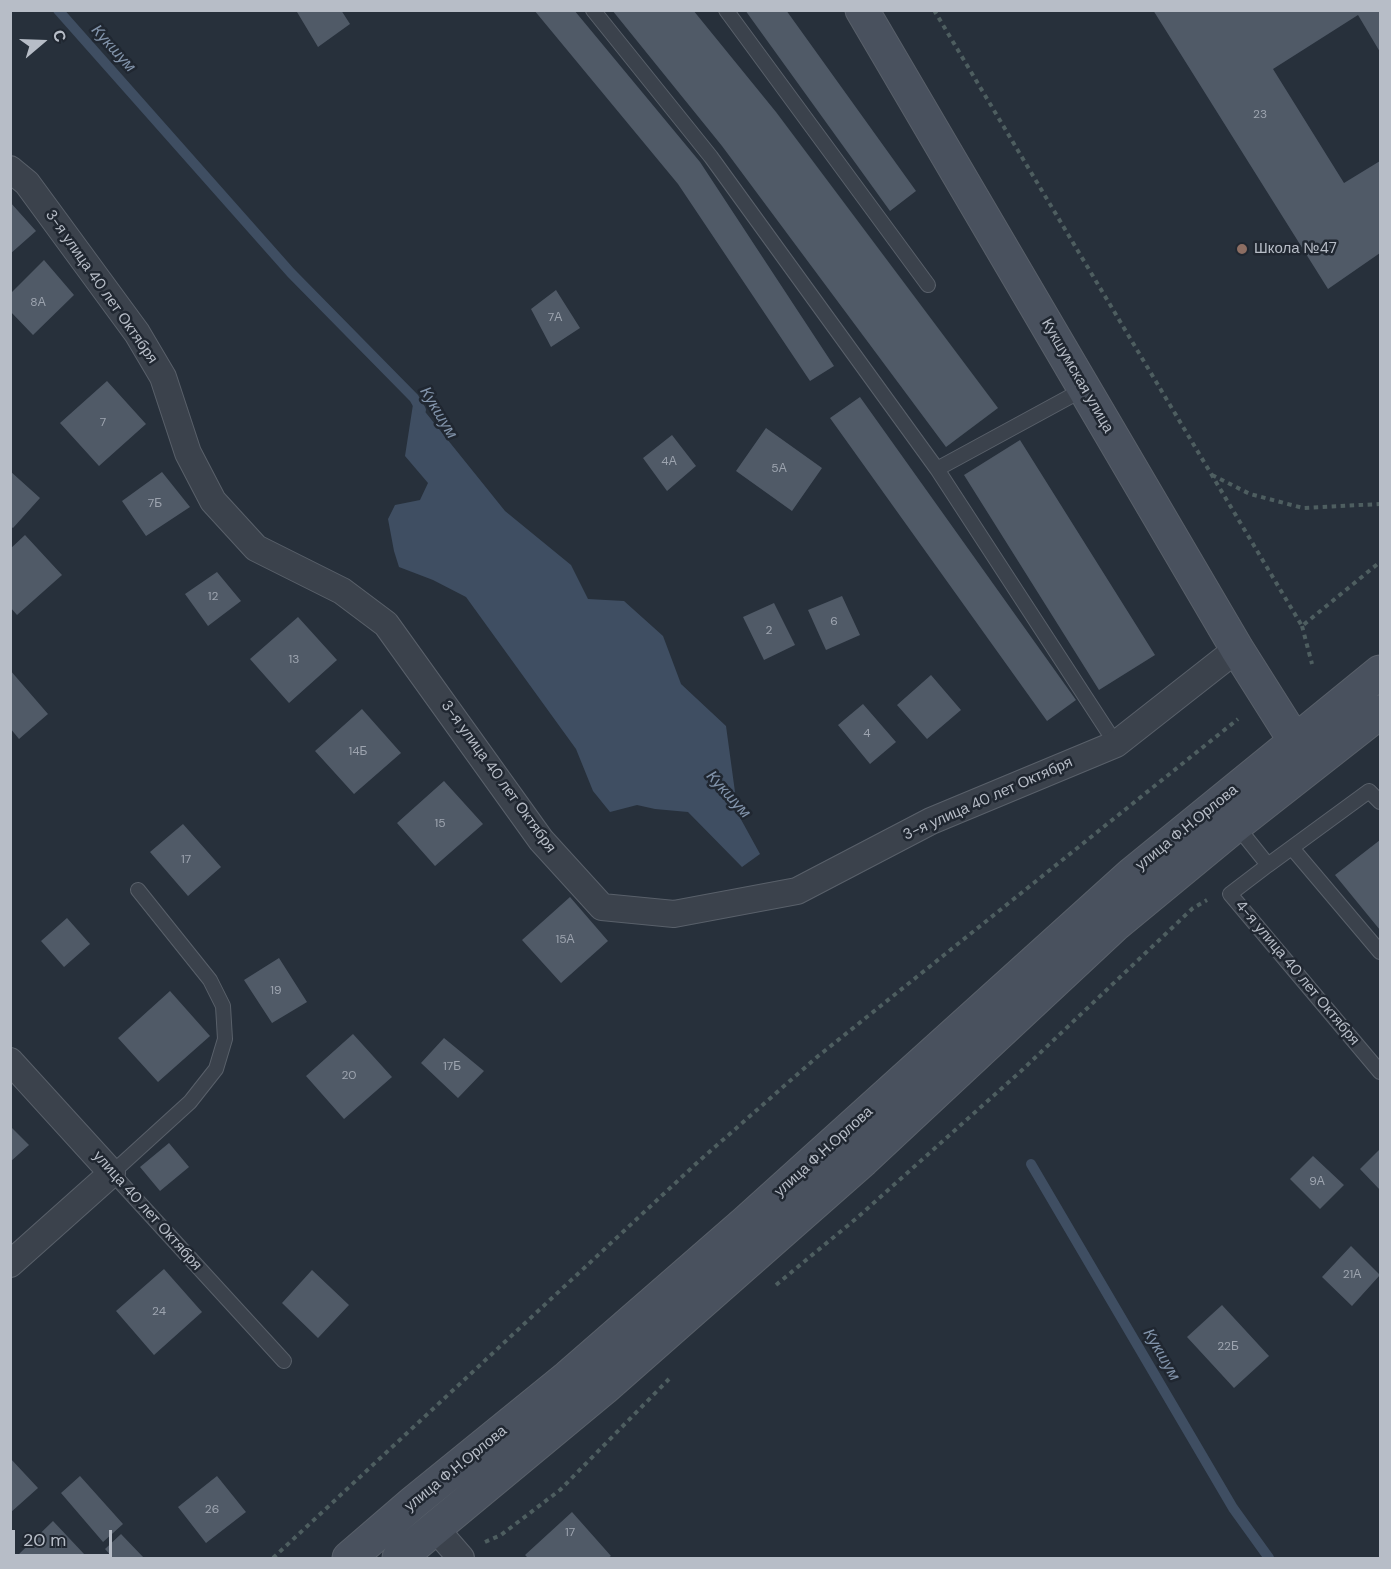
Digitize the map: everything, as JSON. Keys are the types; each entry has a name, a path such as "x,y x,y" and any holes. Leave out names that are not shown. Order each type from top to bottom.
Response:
{"main road":[{"name":"Кукшумская улица","path":"862,10 1237,649 1303,754"},
{"path":"1303,754 1380,672"},
{"path":"1303,754 1380,712"},
{"name":"улица Ф.Н.Орлова","path":"399,1558 604,1388 863,1160 1116,924 1236,825 1303,754"},
{"name":"улица Ф.Н.Орлова","path":"350,1558 414,1502 568,1377 736,1231 1131,874 1303,754"}],"street":[{"name":"3-я улица 40 лет Октября","path":"10,169 27,183 137,333 163,377 188,453 213,501 256,548 342,591 386,624 541,840 602,907 674,914 796,891 931,821 1116,744 1237,649"},
{"name":"улица 40 лет Октября","path":"10,1060 112,1173"},
{"path":"10,1264 112,1173"},
{"path":"435,1528 459,1556"}],"lane":[{"path":"593,10 711,158 938,469 1116,744"},
{"path":"726,10 928,285"},
{"path":"938,469 1084,388"},
{"name":"4-я улица 40 лет Октября","path":"1380,802 1369,791 1230,894 1380,1072"},
{"path":"1236,825 1268,865"},
{"path":"1292,848 1380,952"},
{"path":"112,1173 190,1102 216,1069 225,1039 223,1006 210,980 138,890"},
{"name":"улица 40 лет Октября","path":"112,1173 284,1361"}],"path":[{"path":"934,10 1302,626 1312,664"},
{"path":"1212,475 1250,494 1303,508 1380,504"},
{"path":"1302,626 1380,562"},
{"path":"273,1558 699,1161 817,1057 1238,719"},
{"path":"770,1290 858,1217 1021,1071 1193,908 1213,897 1230,894"},
{"path":"459,1556 501,1535 560,1490 674,1374"}],"water":[{"path":"414,398 505,511 571,565 588,599 624,601 663,636 681,684 726,726 738,814 760,854 742,867 688,812 637,805 610,812 593,791 576,749 466,597 433,580 399,567 388,519 395,505 420,500 428,483 405,456"}],"building":[{"path":"300,10 341,10 350,24 318,47 297,12"},
{"path":"534,10 574,10 700,162 834,366 810,381 678,184"},
{"path":"612,10 693,10 776,112 998,408 946,447 722,146"},
{"path":"745,10 786,10 916,191 890,211"},
{"path":"1153,10 1380,10 1380,52 1358,15 1273,69 1344,183 1380,161 1380,253 1328,289"},
{"path":"10,202 36,231 10,254"},
{"path":"44,260 74,295 33,335 10,311 10,294"},
{"path":"556,290 580,328 551,347 531,309"},
{"path":"107,381 146,424 99,466 60,423"},
{"path":"860,397 1076,700 1047,721 830,418"},
{"path":"766,428 822,468 792,511 736,471"},
{"path":"672,435 696,466 667,491 643,458"},
{"path":"1020,440 1155,655 1099,690 964,475"},
{"path":"10,471 40,498 13,528 10,526"},
{"path":"162,472 190,507 146,536 122,501"},
{"path":"25,535 62,575 17,615 10,607 10,549"},
{"path":"217,572 241,601 208,626 185,594"},
{"path":"842,596 860,635 826,650 808,610"},
{"path":"774,603 795,645 764,660 743,617"},
{"path":"298,617 337,660 289,703 250,659"},
{"path":"10,670 48,714 19,739 10,728"},
{"path":"931,675 961,710 927,739 897,705"},
{"path":"863,704 896,742 870,764 838,725"},
{"path":"362,709 401,753 354,794 315,751"},
{"path":"444,781 483,824 435,866 397,823"},
{"path":"183,824 221,867 188,896 150,852"},
{"path":"1380,840 1380,930 1335,875"},
{"path":"570,897 608,941 561,983 522,940"},
{"path":"67,918 90,944 64,967 41,941"},
{"path":"279,958 307,1002 272,1023 244,980"},
{"path":"170,991 210,1036 158,1082 118,1038"},
{"path":"353,1034 392,1077 344,1119 306,1076"},
{"path":"444,1038 484,1071 458,1098 421,1063"},
{"path":"10,1126 29,1145 10,1162"},
{"path":"169,1143 189,1167 160,1191 140,1167"},
{"path":"1380,1149 1380,1190 1360,1169"},
{"path":"1313,1156 1344,1185 1320,1209 1290,1179"},
{"path":"1351,1246 1380,1275 1352,1306 1322,1277"},
{"path":"164,1269 202,1312 154,1355 116,1311"},
{"path":"312,1270 349,1305 318,1338 282,1303"},
{"path":"1222,1305 1269,1356 1234,1388 1187,1337"},
{"path":"10,1458 38,1488 10,1513"},
{"path":"80,1476 123,1524 103,1542 61,1493"},
{"path":"217,1476 246,1512 206,1543 178,1507"},
{"path":"572,1512 611,1556 608,1558 528,1558 525,1555"},
{"path":"53,1521 85,1555 82,1558 23,1558 19,1554"},
{"path":"121,1534 144,1558 113,1558 105,1549"}],"waterway":[{"name":"Кукшум","path":"58,10 291,273 414,398 421,410"},
{"name":"Кукшум","path":"1031,1164 1233,1508 1269,1558"}],"place":[{"name":"Школа №47","path":"1242,249"}]}
